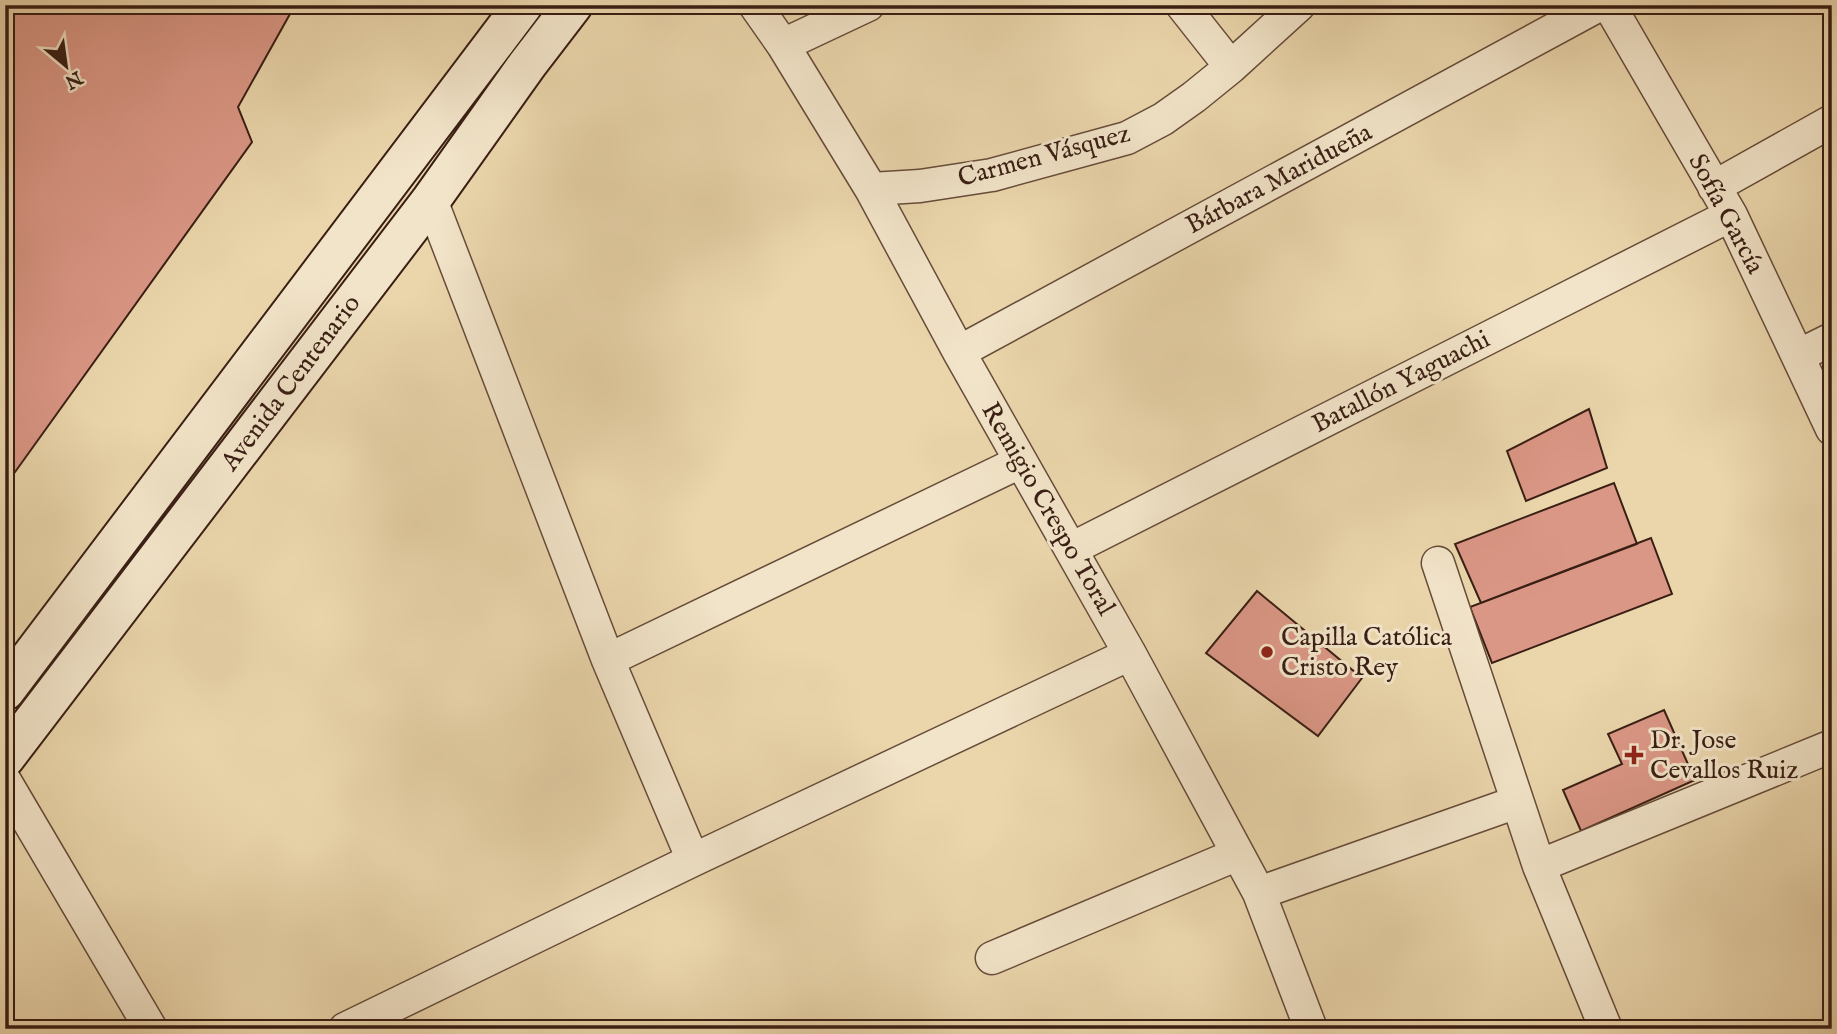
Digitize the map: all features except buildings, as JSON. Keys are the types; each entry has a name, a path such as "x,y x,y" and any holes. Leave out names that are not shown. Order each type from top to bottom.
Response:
{"street":[{"name":"Avenida Centenario","path":"5,691 523,5"},
{"name":"Avenida Centenario","path":"5,758 431,200 573,5"},
{"name":"Remigio Crespo Toral","path":"755,5 783,45 871,189 1020,462 1130,654 1259,893 1311,1029"},
{"path":"783,45 868,5"},
{"path":"1182,5 1231,67"},
{"name":"Carmen Vásquez","path":"871,189 920,186 992,175 1127,138 1163,119 1231,67 1299,5"},
{"name":"Bárbara Maridueña","path":"959,352 1599,5"},
{"name":"Sofía García","path":"1609,5 1731,215 1832,429"},
{"path":"1714,187 1832,121"},
{"path":"431,200 608,660 693,860"},
{"name":"Batallón Yaguachi","path":"1071,549 1731,215"},
{"path":"1798,356 1832,339"},
{"path":"608,660 1020,462"},
{"path":"1438,563 1539,866 1606,1029"},
{"path":"354,1027 693,860 1130,654"},
{"path":"1539,866 1832,746"},
{"path":"5,781 151,1029"},
{"path":"1259,893 1517,802"},
{"path":"992,958 1238,855"}],"place":[{"name":"Capilla Católica Cristo Rey","path":"1267,652"},
{"name":"Dr. Jose Cevallos Ruiz","path":"1634,755"}]}
